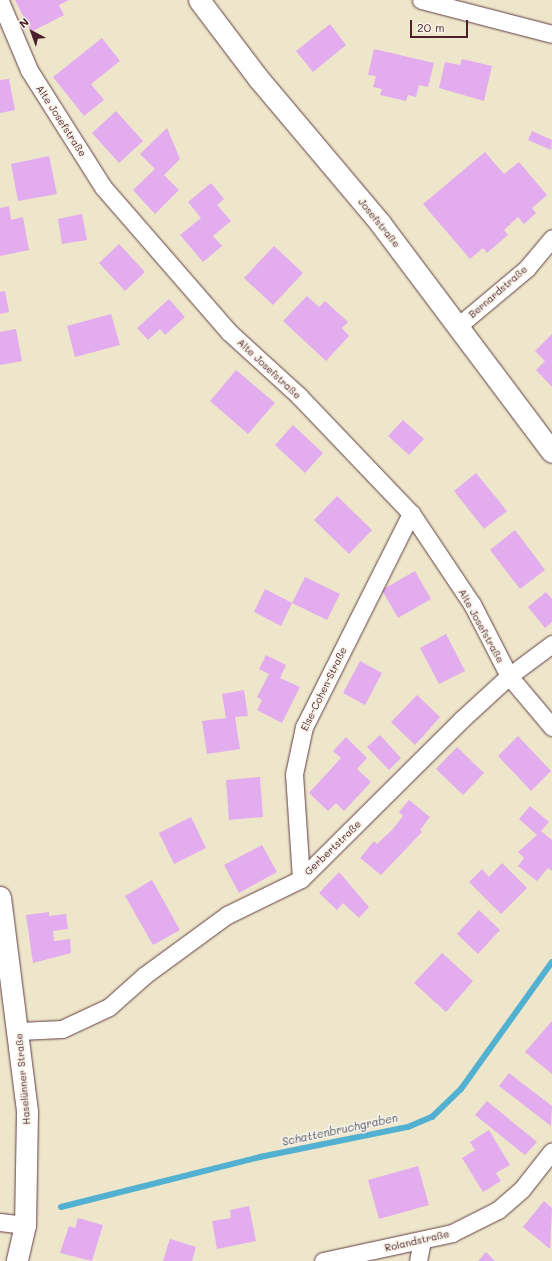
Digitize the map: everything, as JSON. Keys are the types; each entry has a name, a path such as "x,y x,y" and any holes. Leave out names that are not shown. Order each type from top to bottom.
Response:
{"street":[{"name":"Josefstraße","path":"199,0 458,326 552,452"},
{"path":"421,0 552,34"},
{"name":"Alte Josefstraße","path":"0,1 28,70 103,187 229,332 299,396 411,513 472,604 509,676 552,727"},
{"name":"Bernardstraße","path":"458,326 527,268 552,238"},
{"name":"Else-Cohen-Straße","path":"301,879 294,774 304,728 411,513"},
{"name":"Gerbertstraße","path":"19,1031 62,1029 109,1007 145,975 227,915 301,879 509,676 552,644"},
{"name":"Haselünner Straße","path":"0,898 19,1031 27,1112 25,1224 17,1261"},
{"name":"Rolandstraße","path":"323,1261 422,1241 452,1233 498,1210 522,1189 552,1151"},
{"path":"0,1222 25,1224"},
{"path":"418,1261 422,1241"}],"building":[{"path":"15,0 69,0 59,5 64,15 31,32"},
{"path":"330,24 346,45 313,72 296,51"},
{"path":"102,38 120,61 91,84 104,100 84,116 53,77"},
{"path":"374,49 434,63 428,87 419,85 416,97 408,95 406,101 380,95 382,89 373,87 376,76 368,75"},
{"path":"462,59 492,66 484,101 439,88 445,62 460,65"},
{"path":"9,79 15,110 0,113 0,80"},
{"path":"116,111 143,141 119,163 92,133"},
{"path":"167,128 180,159 164,175 179,190 155,214 133,190 155,169 140,154"},
{"path":"532,131 552,140 551,150 528,140"},
{"path":"485,152 504,174 519,162 547,195 532,208 536,213 524,224 518,217 504,230 508,235 487,253 483,248 470,259 423,204"},
{"path":"49,156 57,194 18,201 11,164"},
{"path":"211,183 224,199 217,205 231,221 213,236 222,246 203,262 180,235 201,218 188,202"},
{"path":"9,206 11,220 23,217 29,250 0,256 0,208"},
{"path":"82,214 87,240 62,244 58,219"},
{"path":"119,244 145,272 125,291 99,263"},
{"path":"274,246 303,273 273,305 244,278"},
{"path":"5,291 9,312 0,314 0,292"},
{"path":"307,296 319,307 325,301 348,322 342,328 349,336 326,361 283,321"},
{"path":"169,299 185,317 165,335 160,329 148,340 137,328"},
{"path":"111,314 120,345 75,357 67,326"},
{"path":"16,329 22,361 0,365 0,332"},
{"path":"552,334 552,387 536,370 545,361 535,351"},
{"path":"236,370 275,403 248,434 210,401"},
{"path":"403,420 424,439 409,455 388,436"},
{"path":"293,425 323,453 305,473 275,445"},
{"path":"476,473 507,511 484,529 454,491"},
{"path":"337,496 372,530 349,554 314,520"},
{"path":"515,530 545,570 520,589 490,550"},
{"path":"415,571 431,599 398,618 382,590"},
{"path":"305,577 340,594 327,620 292,603"},
{"path":"265,589 292,603 281,626 254,612"},
{"path":"546,592 552,599 552,622 545,628 528,607"},
{"path":"446,634 465,671 439,684 420,648"},
{"path":"266,655 286,665 280,678 300,687 282,723 257,710 262,700 257,697 269,674 259,669"},
{"path":"360,661 382,673 365,705 343,693"},
{"path":"244,690 248,716 235,717 240,749 207,754 202,721 226,718 222,694"},
{"path":"417,695 440,717 415,745 391,722"},
{"path":"380,735 401,758 389,770 367,747"},
{"path":"518,736 551,771 531,791 498,756"},
{"path":"346,737 367,758 357,769 371,782 344,811 336,803 328,811 309,793 341,758 333,751"},
{"path":"457,747 484,773 463,795 436,769"},
{"path":"260,777 263,817 229,820 226,780"},
{"path":"409,800 430,817 420,830 422,832 381,875 360,858 374,841 377,844 392,830 403,816 399,812"},
{"path":"530,806 549,822 541,831 552,840 552,871 548,868 537,881 518,866 524,858 518,852 537,835 519,819"},
{"path":"191,817 206,848 174,864 159,833"},
{"path":"262,845 277,872 239,893 224,865"},
{"path":"502,863 527,888 501,914 469,882 482,869 489,877"},
{"path":"339,872 369,907 359,918 343,903 337,910 319,893"},
{"path":"152,880 180,930 153,945 125,896"},
{"path":"479,910 500,930 478,954 457,934"},
{"path":"49,912 49,916 66,914 68,929 53,931 54,941 70,939 71,953 33,963 26,915"},
{"path":"442,953 473,981 446,1012 414,983"},
{"path":"552,1021 552,1074 525,1052"},
{"path":"509,1073 552,1106 551,1126 499,1086"},
{"path":"487,1101 537,1142 525,1155 475,1115"},
{"path":"489,1130 510,1165 496,1173 501,1181 483,1192 462,1158 475,1150 470,1142"},
{"path":"418,1166 429,1205 379,1219 368,1180"},
{"path":"544,1201 552,1208 550,1249 523,1227"},
{"path":"249,1206 256,1241 217,1249 212,1221 231,1218 230,1210"},
{"path":"78,1218 103,1225 92,1261 60,1253 69,1226 75,1228"},
{"path":"170,1239 196,1247 192,1261 163,1261"},
{"path":"486,1252 495,1261 478,1261"}],"waterway":[{"name":"Schattenbruchgraben","path":"61,1207 260,1157 408,1127 432,1117 461,1089 552,962"}]}
